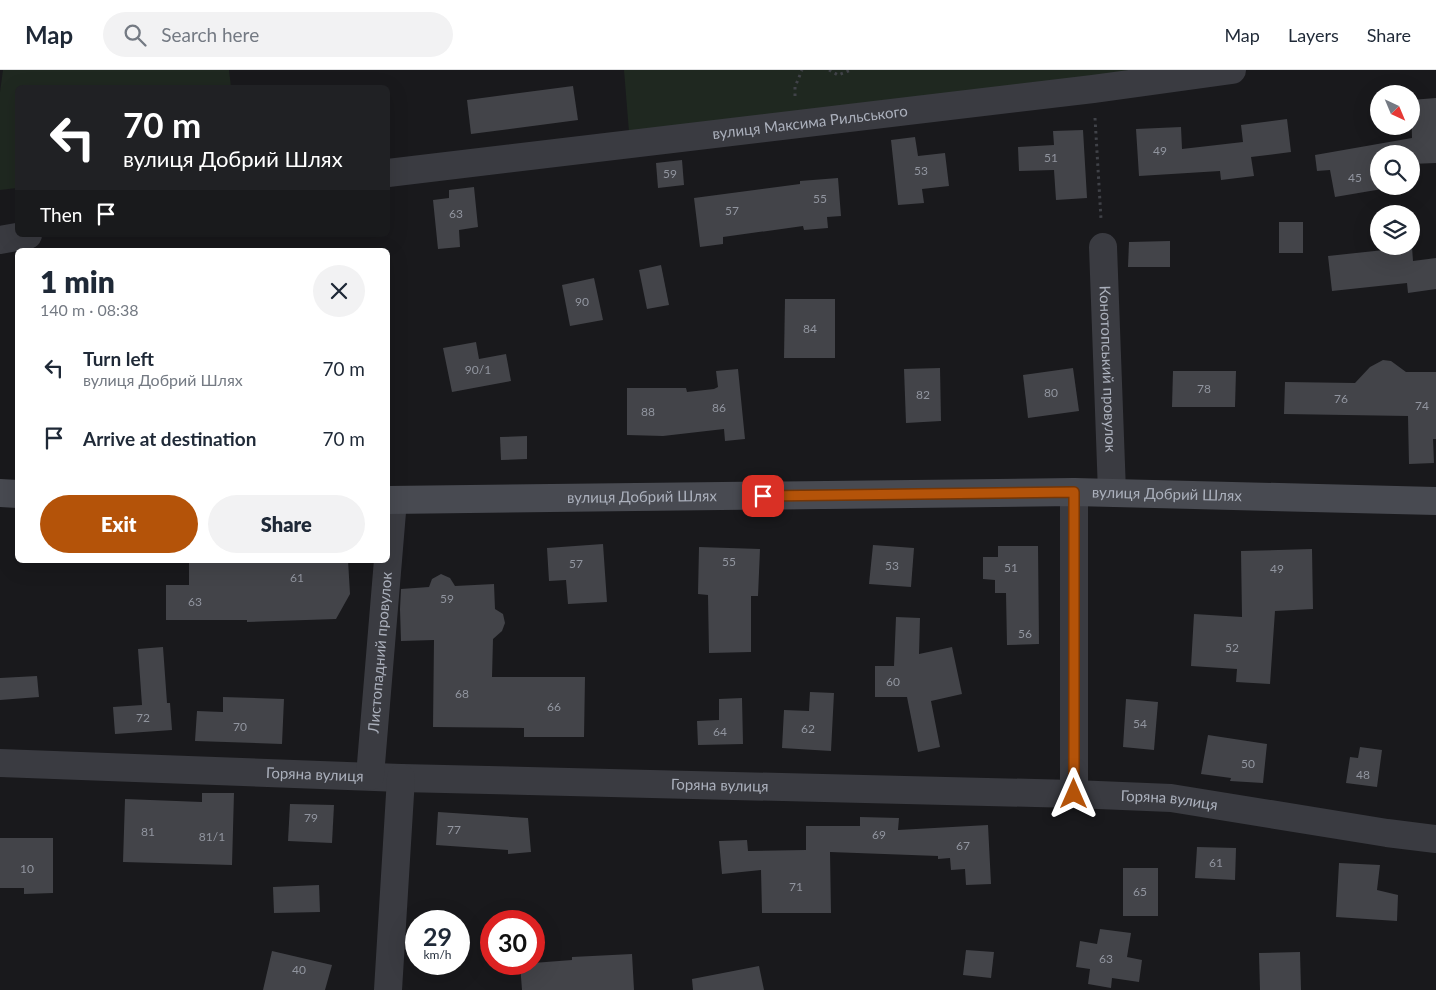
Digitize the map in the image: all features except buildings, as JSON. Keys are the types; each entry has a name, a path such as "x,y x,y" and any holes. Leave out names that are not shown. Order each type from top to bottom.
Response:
{"street":[{"name":"вулиця Максима Рильського","path":"390,173 1093,89 1232,70"},
{"path":"0,240 17,237"},
{"name":"Конотопський провулок","path":"1103,247 1112,492"},
{"path":"1074,492 1074,794"},
{"name":"вулиця Добрий Шлях","path":"390,500 1112,492 1436,501"},
{"path":"0,494 15,494"},
{"name":"Листопадний провулок","path":"370,776 385,563"},
{"name":"Горяна вулиця","path":"0,764 401,778 1171,798 1387,833 1436,839"},
{"path":"388,990 401,778"}],"path":[{"path":"829,70 838,75 852,70"},
{"path":"1093,89 1103,247"}],"shaded area":[{"path":"3,70 229,70 231,85 15,85 15,188 0,190 0,92"},
{"path":"624,70 1143,70 629,132"}],"route":[{"path":"763,496 1074,492 1074,794"}]}
